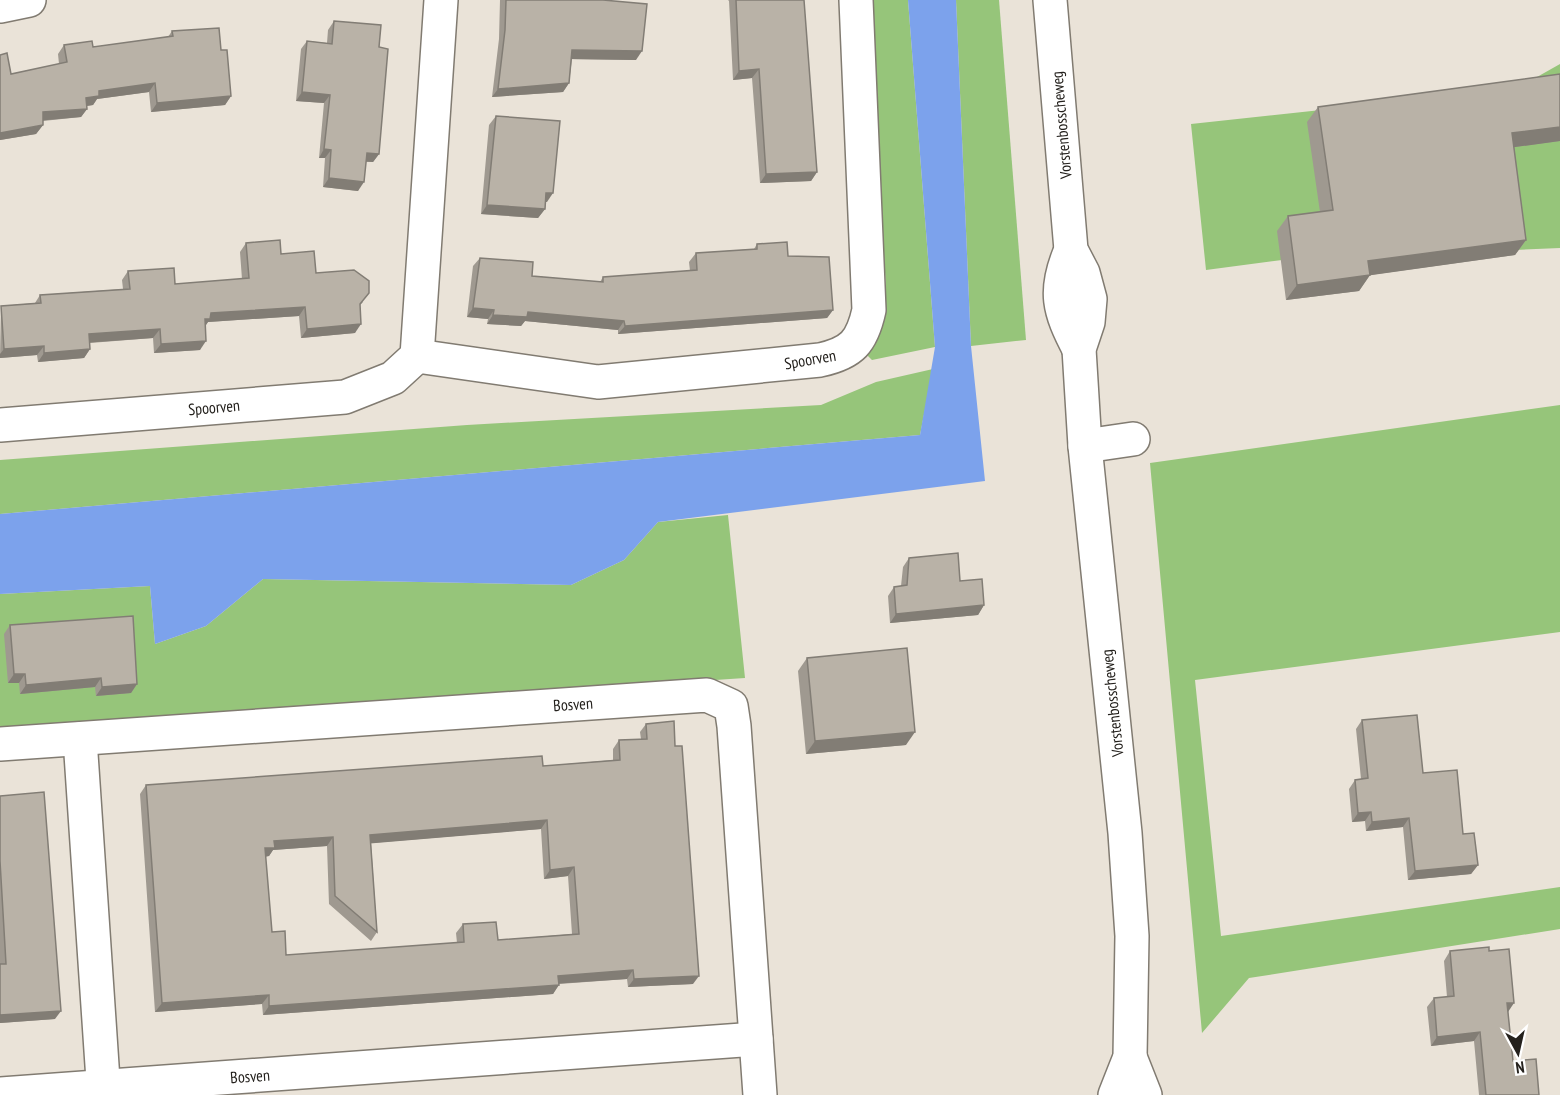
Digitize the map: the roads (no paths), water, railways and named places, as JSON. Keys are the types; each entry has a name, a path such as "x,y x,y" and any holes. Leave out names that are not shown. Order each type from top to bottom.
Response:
{"street":[{"path":"0,6 29,0"},
{"path":"417,356 441,0"},
{"name":"Spoorven","path":"0,424 345,397 393,378 417,356 598,382 820,360 838,356 853,346 864,330 869,310 856,0"},
{"name":"Vorstenbosscheweg","path":"1050,0 1071,250 1083,273 1090,299 1088,322 1079,350 1085,446 1125,833 1131,936 1130,1057 1115,1095"},
{"path":"1085,446 1133,439"},
{"name":"Bosven","path":"0,744 707,695 731,706 735,726 760,1095"},
{"path":"80,738 104,1091"},
{"name":"Bosven","path":"0,1094 104,1091 756,1039"},
{"name":"Vorstenbosscheweg","path":"1130,1057 1145,1095"}],"water":[{"path":"908,0 956,0 971,346 985,481 658,522 624,560 571,585 263,579 206,626 155,644 150,586 0,594 0,514 920,435 935,347"}]}
